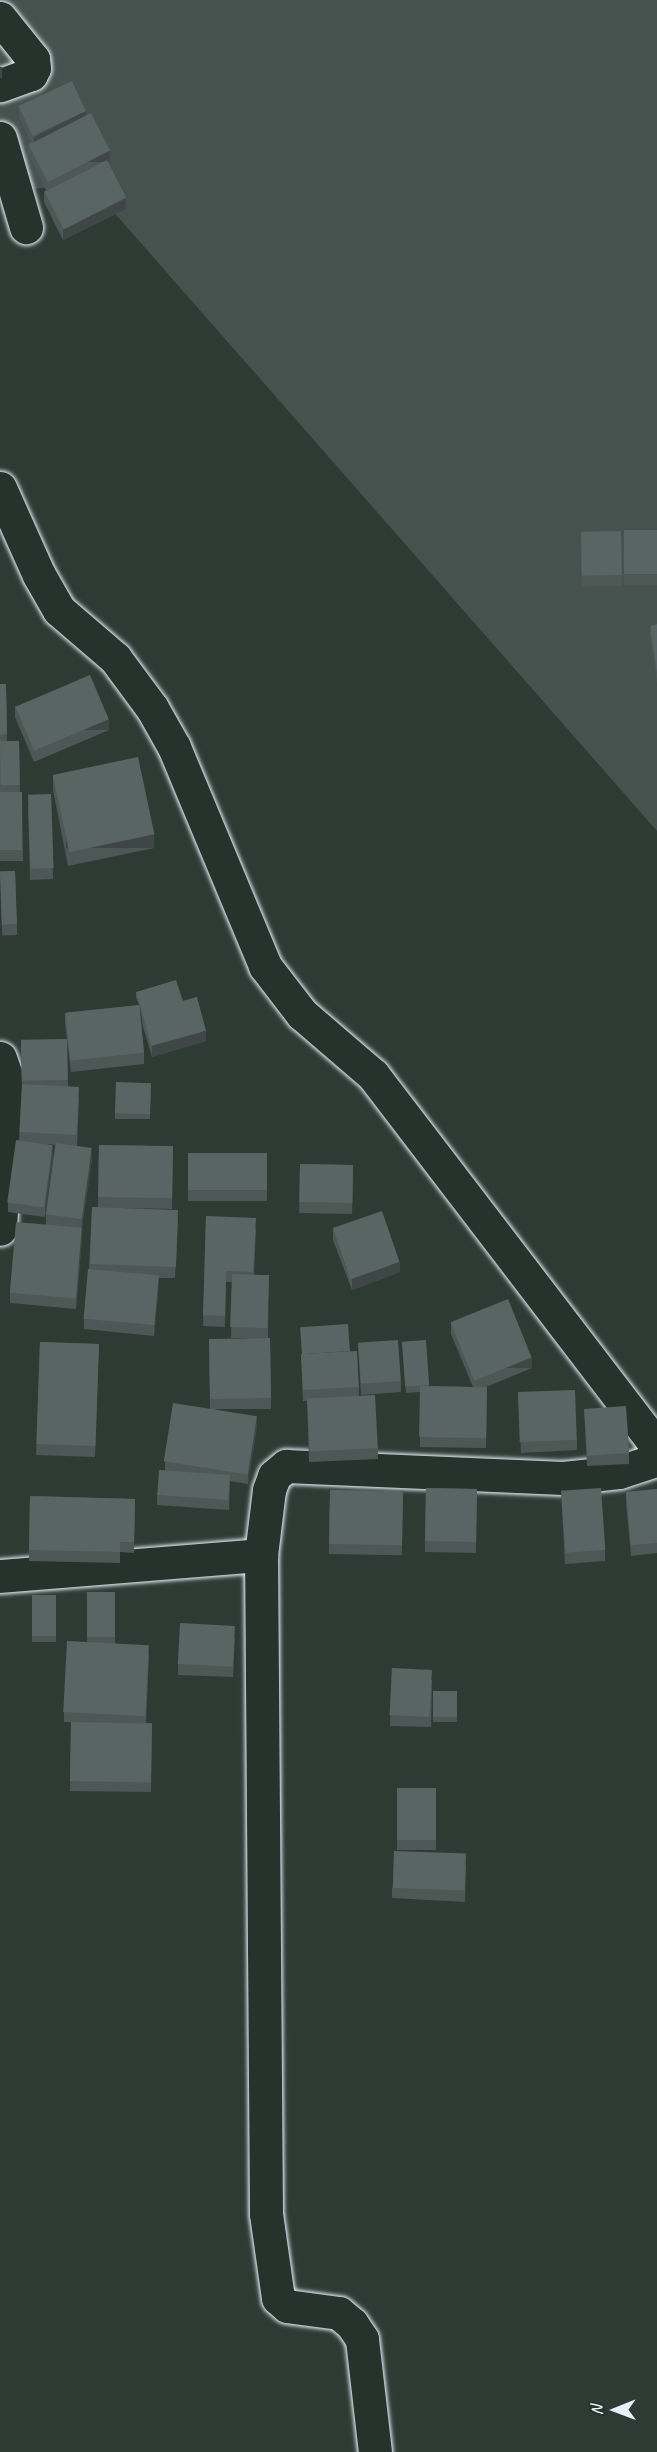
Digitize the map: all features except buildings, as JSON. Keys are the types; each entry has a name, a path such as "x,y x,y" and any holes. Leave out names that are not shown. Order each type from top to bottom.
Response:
{"street":[{"path":"0,18 28,52 34,68 31,74 0,85"},
{"path":"0,138 26,227"},
{"path":"0,488 39,575 59,610 115,658 152,708 174,747 265,966 302,1014 373,1075 657,1446"},
{"path":"0,1058 8,1081 0,1229"},
{"path":"375,2452 362,2339 352,2324 339,2313 287,2306 278,2298 274,2284 266,2214 261,1556 269,1490 274,1476 286,1466 563,1478 619,1472 657,1460"},
{"path":"0,1576 261,1556"}],"shaded area":[{"path":"0,0 657,0 657,831 90,185 0,191"}]}
